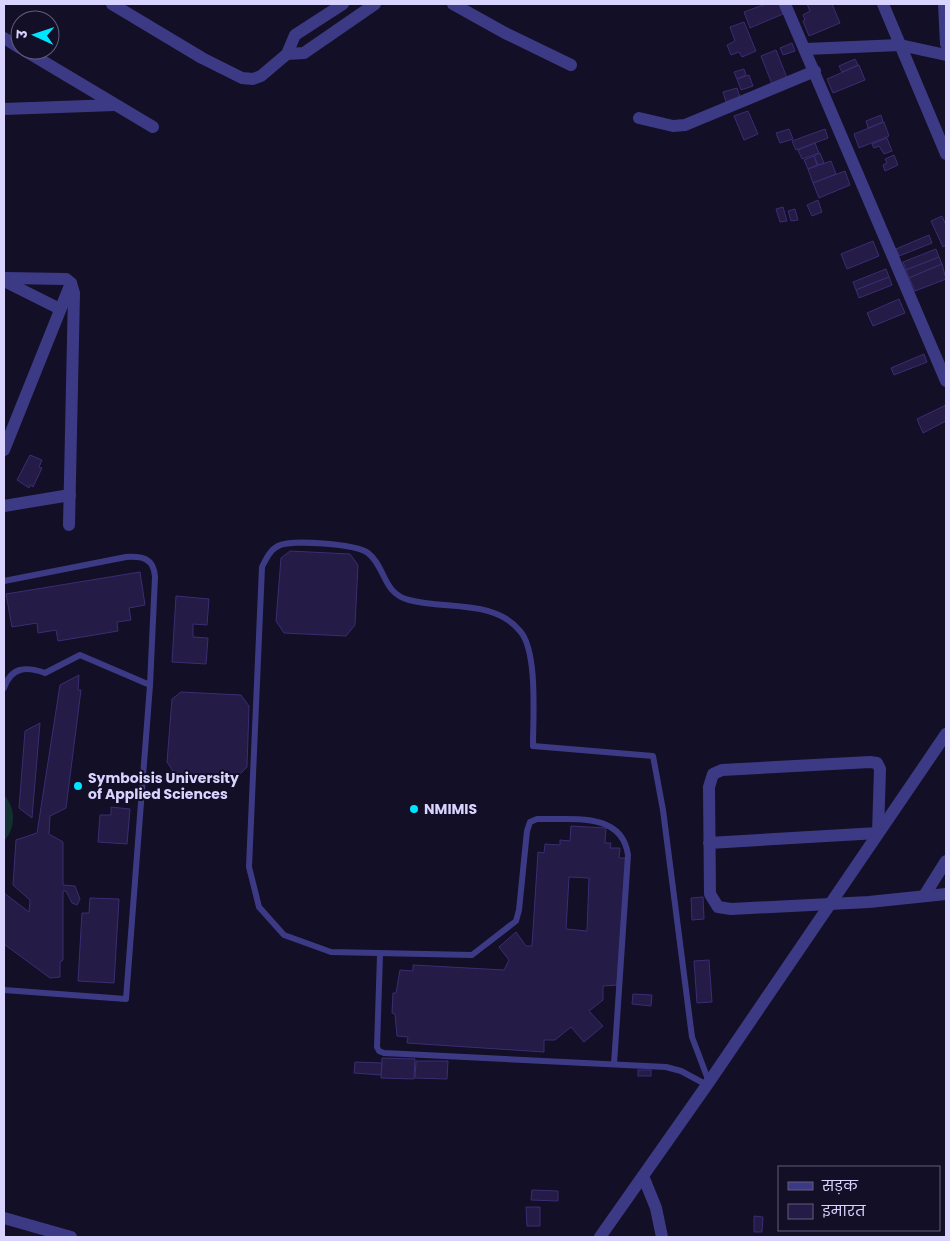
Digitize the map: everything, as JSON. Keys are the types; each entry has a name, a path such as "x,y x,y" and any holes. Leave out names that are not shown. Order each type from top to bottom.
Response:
{"street":[{"path":"112,4 202,58 242,78 261,76 287,54 295,35 343,4"},
{"path":"287,54 304,53 374,4"},
{"path":"454,4 505,33 571,64"},
{"path":"785,4 943,362 946,381"},
{"path":"883,4 945,147"},
{"path":"944,4 946,44"},
{"path":"806,49 900,45 946,56"},
{"path":"41,60 153,127"},
{"path":"639,118 673,126 685,125 815,71"},
{"path":"4,109 115,105"},
{"path":"4,280 66,279 71,283 74,293 69,525"},
{"path":"4,280 60,309"},
{"path":"4,450 71,283"},
{"path":"4,506 70,495"},
{"path":"600,1237 708,1083 946,734"},
{"path":"878,833 880,770 877,764 870,762 722,770 713,774 709,787 710,894 718,907 731,909 869,902 946,894"},
{"path":"709,843 878,833"},
{"path":"924,896 946,861"},
{"path":"643,1176 656,1208 662,1237"},
{"path":"4,1218 71,1237"}],"lane":[{"path":"614,1064 628,855 626,843 620,833 611,826 590,820 537,819 530,822 526,831 519,910 516,921 480,951 462,957 331,952 284,935 259,907 249,867 262,566 268,554 279,546 294,542 356,548 368,553 392,592 408,600 497,612 521,631 532,659 533,746 653,756 663,810 692,1037 708,1083"},
{"path":"4,581 139,556 149,560 155,567 156,576 150,685 126,999 4,990"},
{"path":"4,688 10,674 22,668 31,668 45,674 80,655 150,685"},
{"path":"380,955 377,1047 379,1051 384,1053 675,1068 708,1083"}],"green space":[{"path":"4,795 11,806 13,818 11,830 4,841"}],"building":[{"path":"766,4 779,4 783,14 750,28 744,12"},
{"path":"807,4 832,4 840,23 809,36 803,21 805,20 803,15 810,11"},
{"path":"744,22 756,51 742,57 739,52 731,55 727,45 735,41 730,27"},
{"path":"792,43 795,51 783,55 780,48"},
{"path":"776,50 787,78 772,84 761,56"},
{"path":"855,59 858,65 842,72 839,66"},
{"path":"859,65 865,80 833,93 827,79"},
{"path":"744,69 746,75 737,79 734,72"},
{"path":"749,75 753,86 741,90 737,79"},
{"path":"737,88 740,97 726,102 723,92"},
{"path":"748,111 758,134 744,140 734,116"},
{"path":"881,115 883,122 868,128 866,121"},
{"path":"884,122 889,136 859,148 854,134"},
{"path":"789,129 793,139 780,143 776,133"},
{"path":"825,129 828,138 796,150 792,141"},
{"path":"887,138 892,151 884,154 879,146 874,148 872,144"},
{"path":"815,143 819,153 802,159 798,150"},
{"path":"820,153 824,163 818,165 814,156"},
{"path":"894,155 898,165 885,171 883,165 887,163 885,159"},
{"path":"814,156 817,165 808,169 804,160"},
{"path":"831,161 836,174 813,183 808,169"},
{"path":"845,171 850,185 819,198 813,183"},
{"path":"818,200 822,212 812,216 807,205"},
{"path":"783,207 787,221 780,222 776,209"},
{"path":"795,209 798,220 791,221 788,211"},
{"path":"942,216 946,225 946,245 943,247 931,221"},
{"path":"929,235 932,243 899,256 896,249"},
{"path":"873,241 879,256 847,269 841,254"},
{"path":"936,249 939,257 906,270 903,262"},
{"path":"939,257 942,264 909,278 906,270"},
{"path":"942,264 946,279 915,291 909,278"},
{"path":"886,269 889,277 856,290 853,282"},
{"path":"889,277 892,285 859,298 856,290"},
{"path":"899,299 905,313 873,326 867,313"},
{"path":"924,354 927,362 894,375 891,368"},
{"path":"946,405 946,421 923,433 917,419"},
{"path":"30,455 42,460 39,467 42,468 33,487 30,485 29,488 17,480"},
{"path":"290,551 350,554 358,565 355,625 346,636 284,633 276,621 281,558"},
{"path":"140,572 145,605 129,608 131,620 117,622 118,631 58,641 56,630 38,633 37,623 12,627 6,594"},
{"path":"176,596 209,599 207,625 193,624 193,637 208,638 206,664 172,662"},
{"path":"79,675 78,690 81,690 66,808 50,816 49,834 63,842 63,885 75,886 80,899 77,905 72,903 66,891 63,891 63,960 60,962 60,977 50,978 4,944 4,893 29,912 30,900 13,885 16,840 37,833 60,685"},
{"path":"181,692 241,695 249,706 247,767 237,777 175,774 167,762 172,699"},
{"path":"40,723 32,818 19,808 25,731"},
{"path":"111,807 130,809 127,844 98,842 100,815 111,815"},
{"path":"571,826 606,828 605,843 611,843 610,848 620,848 619,858 626,858 617,985 603,986 603,1000 589,1011 603,1026 584,1042 571,1027 555,1040 544,1040 544,1052 407,1043 408,1037 397,1036 395,1014 392,1013 393,993 396,993 400,970 413,971 413,965 504,970 509,960 499,947 516,932 526,946 532,946 538,852 544,853 545,844 560,845 560,840 570,841","holes":["569,877 589,878 587,931 566,929"]},
{"path":"703,897 704,919 692,920 691,898"},
{"path":"90,898 119,899 114,983 78,981 82,913 89,913"},
{"path":"709,960 712,1002 697,1003 694,961"},
{"path":"633,994 652,995 651,1006 632,1004"},
{"path":"382,1058 415,1059 414,1079 381,1078"},
{"path":"416,1061 448,1061 447,1079 415,1078"},
{"path":"355,1062 382,1063 381,1075 354,1073"},
{"path":"638,1070 651,1070 651,1076 638,1076"},
{"path":"532,1190 558,1191 558,1201 531,1200"},
{"path":"526,1207 540,1207 540,1226 527,1226"},
{"path":"754,1216 763,1217 762,1232 754,1232"}],"place":[{"name":"Symboisis University of Applied Sciences","path":"78,786"},
{"name":"NMIMIS","path":"414,809"}]}
